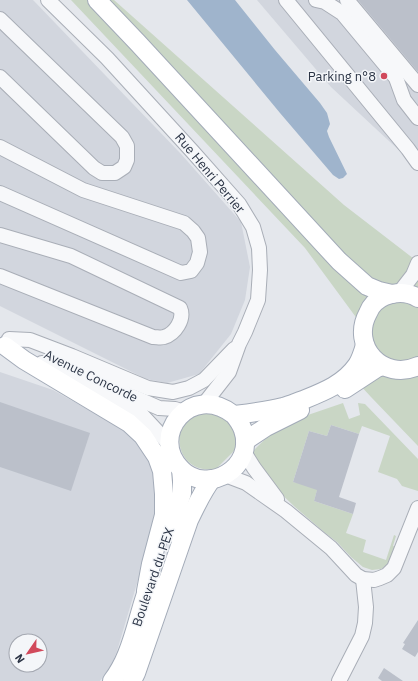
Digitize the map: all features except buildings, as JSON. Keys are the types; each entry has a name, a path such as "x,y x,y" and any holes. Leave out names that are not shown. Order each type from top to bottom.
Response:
{"main road":[{"path":"97,0 147,52 339,261 367,286 379,291 412,295 418,298"},
{"path":"339,261 359,291 363,303 365,318"},
{"path":"396,294 383,297 369,310 363,327 365,345 369,353 383,366 402,370 416,368"},
{"path":"4,341 24,360 129,423 143,436 157,457 162,471 164,515 146,591"},
{"path":"234,415 284,407 335,386 356,366 365,345"},
{"path":"244,447 266,427 337,394 377,368 383,366"},
{"path":"204,404 220,406 234,415 240,422 244,432 244,447 241,459 237,466 231,471 219,477 204,479 196,478 181,469 175,462 169,444 172,426 177,418 190,408 204,404"},
{"name":"Boulevard du PEX","path":"112,681 119,671 127,654 146,591 162,554 180,501 182,493 181,469"},
{"name":"Boulevard du PEX","path":"132,681 189,520 207,486 219,477"}],"street":[{"name":"Rue Henri Perrier","path":"48,0 107,58 192,151 239,204 253,227 259,248 260,270 258,300 229,372 204,404"},
{"path":"316,0 325,2 342,13 396,78 404,100 418,118"},
{"path":"347,0 418,85"},
{"path":"290,1 418,163"},
{"path":"0,20 122,137 126,146 127,160 124,167 115,173 102,173 94,168 0,77"},
{"path":"0,147 83,190 184,223 198,238 200,252 197,263 191,271 181,273 0,192"},
{"path":"0,235 78,259 180,308 182,313 181,320 174,331 164,337 154,338 0,276"},
{"path":"396,294 413,275 418,263"},
{"path":"4,341 30,340 148,388 173,392 189,388 204,380 239,344"},
{"name":"Avenue Concorde","path":"4,341 68,363 111,386 159,408 175,409 184,412"},
{"name":"Avenue Concorde","path":"4,341 142,415 169,444"},
{"path":"244,447 254,468 286,511"},
{"path":"219,477 246,483 286,511 331,548 356,575 363,579 374,580 380,578 387,575 394,568 418,508"},
{"path":"339,681 362,636 366,607 363,579"}],"shaded area":[{"path":"0,0 33,0 181,154 241,222 250,267 245,300 231,334 199,374 167,383 146,379 0,306"},
{"path":"257,0 418,0 418,168 331,87"},
{"path":"0,372 53,390 128,432 144,451 157,480 156,519 117,651 111,666 100,681 0,681"}],"green space":[{"path":"71,0 114,0 344,205 418,262 418,446 346,370 355,356 358,320 305,248"},
{"path":"343,403 349,419 360,415 358,403 365,404 418,459 418,491 402,486 397,479 378,472 390,436 362,426 359,434 331,425 327,436 309,431 293,482 318,487 314,501 353,514 346,533 366,540 363,552 386,560 394,535 396,536 393,546 397,547 389,564 381,569 372,570 363,567 351,557 337,542 276,489 253,458 253,451 275,430 302,417"},
{"path":"208,412 224,417 235,430 237,439 235,450 216,469 205,469 195,466 183,455 180,448 179,440 184,424 194,416"}],"water":[{"path":"187,0 235,0 327,113 330,124 327,131 347,174 343,178 339,179 333,175"}],"place":[{"name":"Parking n°8","path":"384,76"}]}
